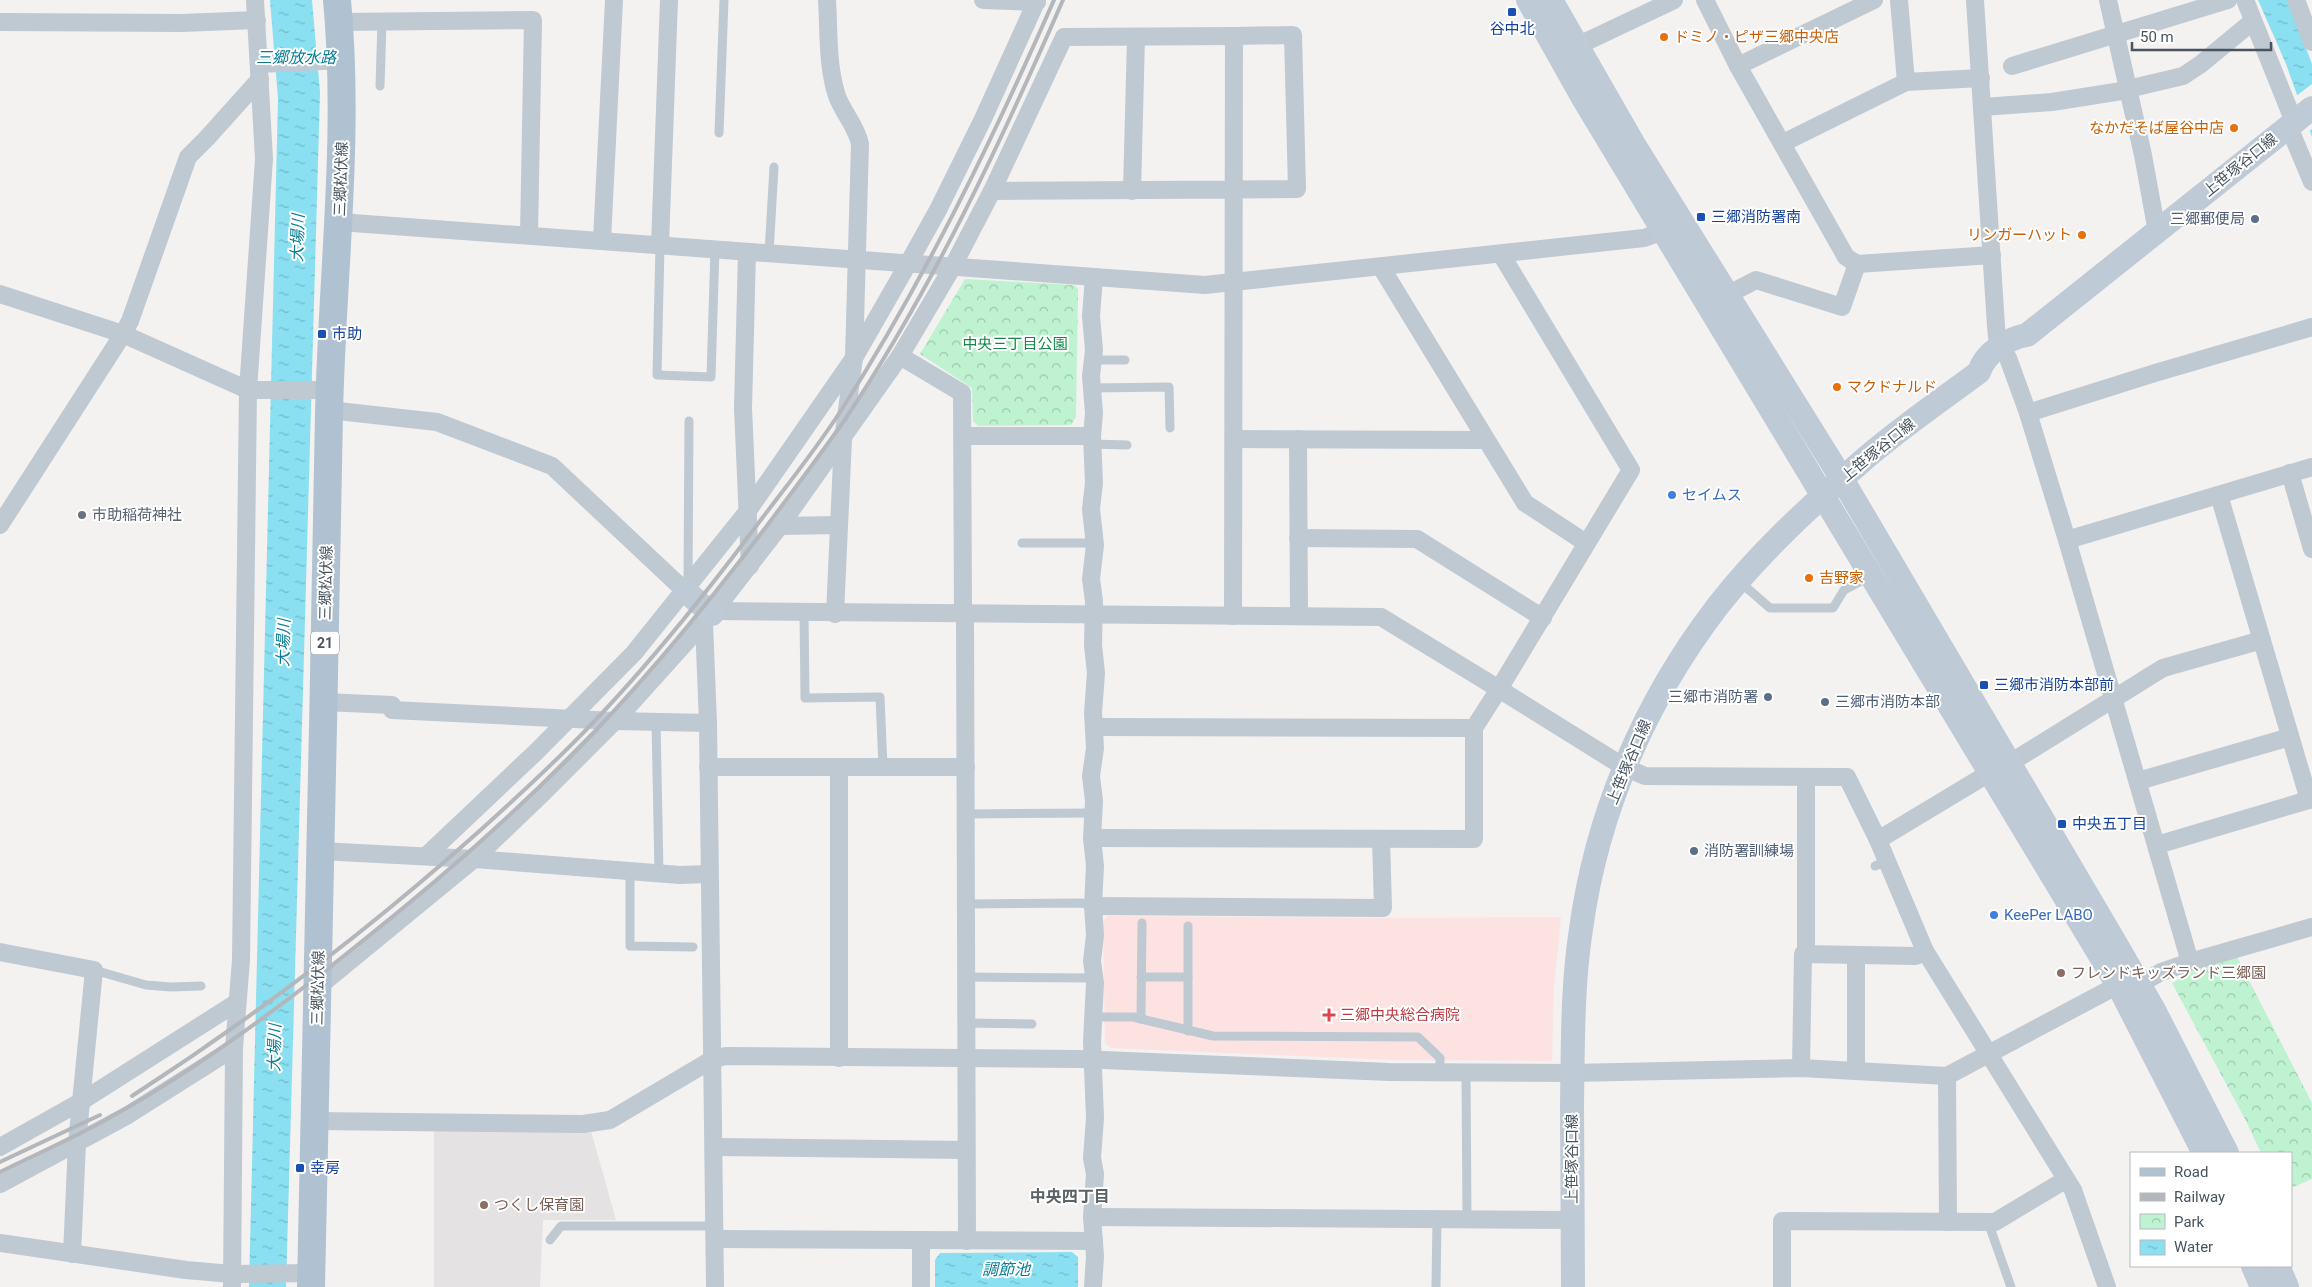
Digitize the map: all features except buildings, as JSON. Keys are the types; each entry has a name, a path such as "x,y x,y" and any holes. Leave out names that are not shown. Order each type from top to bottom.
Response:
{"main road":[{"name":"三郷松伏線","path":"307,1277 315,1121 324,702 324,396 339,222 343,107 334,61 338,11"}],"street":[{"path":"236,1278 234,1048 236,1003 241,960 253,390 264,159 263,69 255,0"},
{"path":"602,240 614,0"},
{"path":"660,245 669,0"},
{"path":"827,0 833,80 837,97 857,131 860,144 854,358 843,439 835,614"},
{"path":"426,856 530,758 634,653 747,512 854,358 938,210 983,119 1037,1 983,0"},
{"path":"1528,0 1583,98 1823,496 1872,575 2000,767"},
{"path":"1551,0 1633,142 1729,294 1842,480 2000,767 2226,1152"},
{"path":"1577,46 1674,0"},
{"path":"1705,0 1738,66 1846,257 1857,264 1992,255"},
{"path":"1738,66 1874,0"},
{"path":"1899,0 1906,82"},
{"path":"1975,0 1981,78 1990,107 1992,255 1997,337 2005,352 2028,414 2067,540 2190,962"},
{"path":"2108,0 2157,232"},
{"path":"2012,66 2228,0"},
{"path":"2245,0 2298,119 2312,182"},
{"path":"2296,0 2312,42"},
{"path":"338,11 382,21 533,20 529,235"},
{"path":"0,22 182,23 257,20"},
{"path":"1990,107 2052,102 2128,89 2183,76 2201,64 2253,21"},
{"path":"1233,616 1234,36"},
{"path":"318,987 474,859 615,721 710,616 750,566 843,439 900,356 952,268 992,191 1064,37 1293,36 1297,189 1234,191 992,191"},
{"path":"1132,191 1136,37"},
{"path":"0,525 130,321 188,157 207,138 263,69 334,61"},
{"path":"1783,143 1906,82 1981,78"},
{"name":"上笹塚谷口線","path":"1573,1287 1572,1073 1574,990 1580,929 1601,833 1624,767 1669,677 1692,641 1739,581 1823,496 1861,462 1979,372 1990,372 2005,352 2022,348 2027,335 2298,119"},
{"path":"339,222 856,260 909,262 952,268 1204,285 1644,238 1664,231"},
{"path":"747,252 743,408 750,566"},
{"path":"1092,838 1474,840 1474,728 1543,618 1631,470 1501,254"},
{"path":"1729,294 1756,280 1842,307 1857,264"},
{"path":"1381,267 1525,503 1586,543"},
{"path":"1093,1287 1094,1241 1092,1216 1095,1186 1092,1158 1095,1118 1092,1017 1095,978 1092,961 1095,935 1093,906 1095,866 1092,838 1094,813 1092,776 1096,673 1093,645 1094,616 1091,579 1095,543 1091,509 1094,484 1092,388 1094,350 1091,316 1094,277"},
{"path":"0,294 123,334 253,390 324,396 437,422 552,466 686,588 710,616 708,766 715,1287"},
{"path":"2028,414 2155,373 2312,327"},
{"path":"900,356 962,393 966,767 966,1241"},
{"path":"963,436 1092,440"},
{"path":"1298,439 1298,615"},
{"path":"1234,440 1485,440"},
{"path":"2067,540 2312,467"},
{"path":"2290,473 2312,549"},
{"path":"2157,845 2310,799 2219,495"},
{"path":"780,526 839,525"},
{"path":"1298,538 1417,539 1543,618"},
{"path":"710,616 804,613 1381,617 1624,767 1645,776 1847,777 1878,840 1881,864 1925,951 2072,1190 2107,1287"},
{"path":"1878,840 2163,668 2262,640"},
{"path":"324,702 392,705 392,710 615,721 708,723"},
{"path":"1094,727 1474,728"},
{"path":"2138,781 2290,737"},
{"path":"708,766 966,767"},
{"path":"839,767 839,1058"},
{"path":"1801,1068 1803,954 1806,954 1811,866 1806,777"},
{"path":"1093,906 1383,908 1381,839"},
{"path":"320,851 474,859 658,873 709,874"},
{"path":"315,1121 592,1123 610,1120 713,1059 726,1056 1092,1060 1440,1072 1572,1073 1801,1068 1947,1076 2129,984 2190,962 2312,926"},
{"path":"1806,954 1916,956 1925,951"},
{"path":"0,952 94,970 77,1143 72,1254"},
{"path":"1856,955 1856,1070"},
{"path":"2129,984 2204,1152"},
{"path":"0,1147 82,1102 236,1003"},
{"path":"0,1184 128,1115 234,1048"},
{"path":"1947,1076 1948,1222"},
{"path":"714,1147 966,1150"},
{"path":"1782,1287 1782,1221 1995,1222 2065,1180"},
{"path":"1092,1216 1572,1220"},
{"path":"715,1232 921,1240 1094,1241"},
{"path":"921,1240 922,1287"},
{"path":"0,1244 236,1278 307,1277"},
{"path":"2254,1267 2262,1287"},
{"path":"2278,1267 2287,1287"}],"lane":[{"path":"719,132 724,0"},
{"path":"380,86 382,21"},
{"path":"769,253 774,167"},
{"path":"660,245 656,375 711,377 715,249"},
{"path":"1093,360 1125,360"},
{"path":"1092,388 1169,387 1170,428"},
{"path":"686,588 689,421"},
{"path":"1092,440 1127,445"},
{"path":"1022,543 1095,543"},
{"path":"1739,581 1770,608 1833,608 1844,590 1872,575"},
{"path":"804,613 805,698 880,697 883,767"},
{"path":"656,722 658,873"},
{"path":"966,814 1094,813"},
{"path":"630,871 630,946 693,947"},
{"path":"966,904 1082,903 1093,906"},
{"path":"1141,1019 1142,923"},
{"path":"1188,926 1188,1031"},
{"path":"94,970 146,985 171,987 202,986"},
{"path":"966,977 1095,978"},
{"path":"1141,977 1188,977"},
{"path":"1092,1017 1141,1019 1214,1036 1418,1037 1440,1058 1440,1072"},
{"path":"966,1023 1032,1024"},
{"path":"1466,1072 1467,1219"},
{"path":"1436,1286 1437,1219"},
{"path":"1988,1222 2011,1287"},
{"path":"550,1240 561,1226 715,1232"}],"shaded area":[{"name":"三郷中央総合病院","path":"1107,916 1561,917 1554,987 1552,1061 1392,1060 1111,1048 1105,1043 1103,922"},
{"path":"434,1129 591,1131 616,1220 543,1220 540,1287 434,1287"}],"green space":[{"name":"中央三丁目公園","path":"965,279 1074,285 1078,289 1076,417 1071,425 978,426 973,421 972,388 920,354"},
{"path":"2237,957 2312,1103 2312,1179 2292,1188 2292,1152 2261,1152 2246,1121 2172,983 2193,971"}],"water":[{"name":"三郷放水路","path":"270,0 312,0 320,92 286,1287 249,1287 278,99"},
{"path":"2258,0 2288,0 2312,64 2312,137 2286,64"},
{"name":"調節池","path":"1072,1252 1078,1257 1078,1287 935,1287 935,1260 940,1253"}],"pier":[{"path":"2312,84 2312,129 2308,132 2295,97"}],"railway":[{"path":"132,1096 245,1019 408,893 561,755 614,700 665,642 812,452 842,409 872,360 956,209 1054,0"},
{"path":"0,1172 82,1132 141,1100 203,1061 292,996 407,905 489,834 543,784 622,702 673,644 746,554 837,431 878,368 908,318 964,214 1015,108 1063,0"},
{"path":"0,1162 100,1115"}],"place":[{"name":"谷中北","path":"1512,12"},
{"name":"ドミノ・ピザ三郷中央店","path":"1664,37"},
{"name":"なかだそば屋谷中店","path":"2234,128"},
{"name":"三郷消防署南","path":"1701,217"},
{"name":"三郷郵便局","path":"2255,219"},
{"name":"リンガーハット","path":"2082,235"},
{"name":"市助","path":"322,334"},
{"name":"マクドナルド","path":"1837,387"},
{"name":"セイムス","path":"1672,495"},
{"name":"市助稲荷神社","path":"82,515"},
{"name":"吉野家","path":"1809,578"},
{"name":"三郷市消防本部前","path":"1984,685"},
{"name":"三郷市消防署","path":"1768,697"},
{"name":"三郷市消防本部","path":"1825,702"},
{"name":"中央五丁目","path":"2062,824"},
{"name":"消防署訓練場","path":"1694,851"},
{"name":"KeePer LABO","path":"1994,915"},
{"name":"フレンドキッズランド三郷園","path":"2061,973"},
{"name":"三郷中央総合病院","path":"1329,1015"},
{"name":"幸房","path":"300,1168"},
{"name":"つくし保育園","path":"484,1205"}],"district":[{"name":"中央四丁目","path":"1070,1196"}],"water label":[{"name":"大場川","path":"297,238"},
{"name":"大場川","path":"283,643"},
{"name":"大場川","path":"274,1048"}]}
